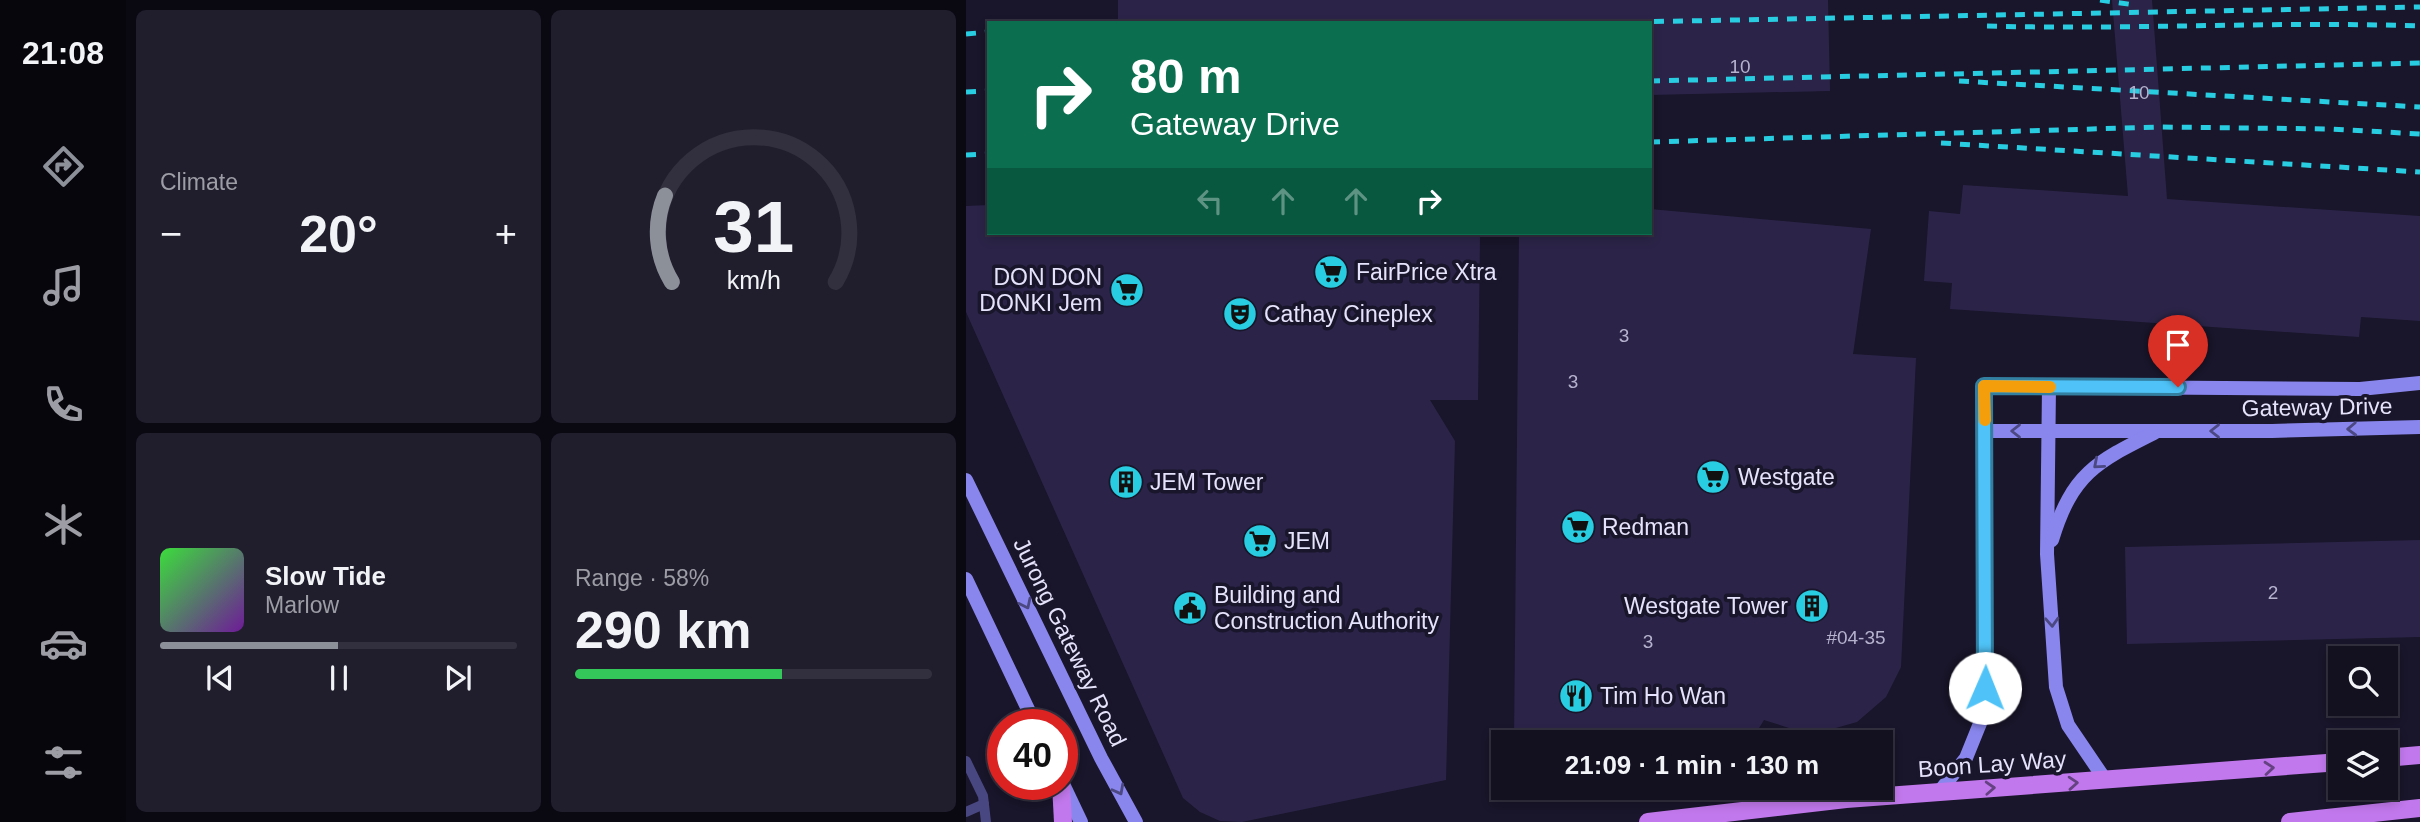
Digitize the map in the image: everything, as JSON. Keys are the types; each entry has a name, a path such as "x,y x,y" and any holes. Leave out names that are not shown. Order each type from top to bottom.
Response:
{"main road":[{"path":"2398,757 2420,755"},
{"name":"Boon Lay Way","path":"1648,822 1940,791 2328,763"},
{"path":"1062,800 1063,822"},
{"path":"2290,822 2420,808"}],"street":[{"name":"Gateway Drive","path":"1940,791 1966,758 1985,711 1984,386 2360,389 2420,383"},
{"path":"2049,387 2046,430 2048,554 2056,687 2068,725 2106,781"},
{"name":"Gateway Drive","path":"1985,430 2157,432 2420,427"},
{"path":"2048,554 2060,513 2077,484 2101,459 2157,432"},
{"name":"Jurong Gateway Road","path":"966,480 1101,758 1136,822"},
{"path":"966,579 1028,709"},
{"path":"1070,800 1081,822"}],"lane":[{"path":"966,761 984,804 986,822"},
{"path":"966,813 984,804"}],"building":[{"path":"1118,0 1828,0 1830,91 1652,95 1652,21 1118,21"},
{"path":"2112,0 2152,0 2167,199 2420,216 2420,321 2361,317 2359,337 1950,309 1952,283 1924,281 1929,211 1960,214 1963,185 2128,196"},
{"name":"JEM","path":"987,205 987,235 1480,237 1478,400 1430,400 1455,441 1446,780 1242,822 1220,821 1200,812 1183,798 966,312 966,206"},
{"name":"Westgate","path":"1652,209 1871,229 1853,354 1916,358 1901,667 1886,697 1857,722 1829,730 1795,730 1764,720 1758,730 1514,730 1519,235 1652,235"},
{"path":"2420,540 2420,637 2127,644 2125,547"}],"railway":[{"path":"2100,0 2135,5"},
{"path":"1652,22 2420,7"},
{"path":"1987,26 2420,26"},
{"path":"966,34 987,32"},
{"path":"1652,81 2420,63"},
{"path":"1959,81 2420,107"},
{"path":"966,92 987,91"},
{"path":"1652,142 2160,127 2331,129 2420,134"},
{"path":"1941,143 2420,172"},
{"path":"966,155 987,154"}],"slow traffic":[{"path":"1985,420 1984,386 2050,387"}],"place":[{"name":"FairPrice Xtra","path":"1331,272"},
{"name":"DON DON DONKI Jem","path":"1127,290"},
{"name":"Cathay Cineplex","path":"1240,314"},
{"name":"Westgate","path":"1713,477"},
{"name":"JEM Tower","path":"1126,482"},
{"name":"Redman","path":"1578,527"},
{"name":"JEM","path":"1260,541"},
{"name":"Westgate Tower","path":"1812,606"},
{"name":"Building and Construction Authority","path":"1190,608"},
{"name":"Tim Ho Wan","path":"1576,696"}],"route":[{"path":"1985,688 1984,386 2178,387"}]}
